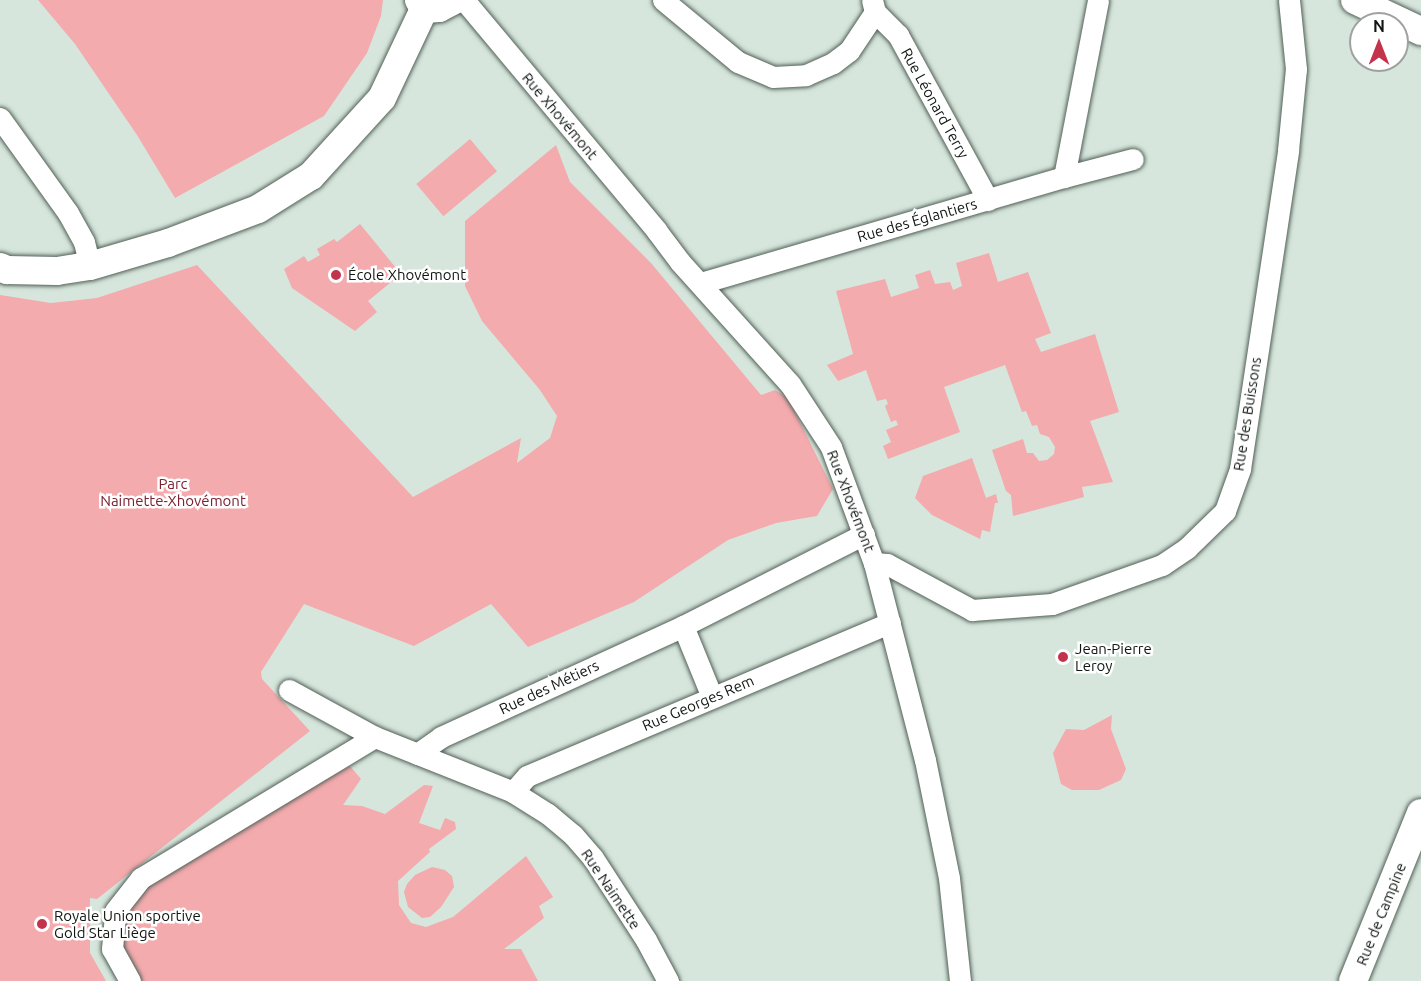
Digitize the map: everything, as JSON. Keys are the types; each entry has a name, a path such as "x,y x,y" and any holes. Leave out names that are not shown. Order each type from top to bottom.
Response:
{"street":[{"path":"0,267 7,270 57,271 90,266 168,243 258,209 311,176 382,98 421,4 439,8 455,0"},
{"name":"Rue Xhovémont","path":"464,0 656,230 680,262 701,283 807,406 831,447 874,563 925,760 947,867 960,981"},
{"path":"663,0 738,62 773,77 806,75 833,63 849,51 873,6"},
{"path":"1064,177 1098,0"},
{"name":"Rue des Buissons","path":"874,563 887,564 972,610 1052,604 1162,565 1187,548 1225,511 1240,469 1288,150 1296,69 1289,0"},
{"path":"1373,4 1421,31"},
{"name":"Rue Léonard Terry","path":"873,6 898,35 988,200"},
{"path":"0,118 68,213 84,242 90,266"},
{"name":"Rue des Églantiers","path":"701,283 1133,159"},
{"name":"Rue des Métiers","path":"417,754 441,737 684,626 864,534"},
{"name":"Rue Georges Rem","path":"513,792 526,776 890,623"},
{"path":"684,626 712,697"},
{"name":"Rue Naimette","path":"289,690 375,737 513,792 565,828 593,858 646,940 668,981"},
{"path":"130,981 112,949 115,911 141,878 375,737"},
{"name":"Rue de Campine","path":"1353,981 1421,813"}],"green space":[{"path":"38,0 383,0 381,16 367,53 324,116 175,198 137,135 75,44"},
{"path":"470,139 497,171 443,216 416,184"},
{"name":"Parc Naimette-Xhovémont","path":"556,145 570,182 651,263 761,395 775,390 788,398 833,489 817,516 776,523 728,540 634,602 528,647 491,604 414,646 304,604 261,672 262,679 310,731 97,899 90,898 90,953 106,981 0,981 0,295 51,303 97,298 197,265 413,497 521,438 517,463 550,438 557,416 540,390 482,321 465,286 465,221"},
{"path":"360,224 401,274 368,301 377,312 355,331 292,288 284,269 304,256 308,262 320,255 317,249 334,239 337,242"},
{"path":"989,253 998,282 1028,272 1051,333 1035,339 1041,352 1095,334 1119,412 1090,421 1113,482 1082,487 1084,497 1013,516 1011,495 1006,491 992,450 1023,439 1027,453 1033,453 1039,461 1047,460 1054,454 1055,447 1049,437 1040,434 1037,425 1032,426 1026,411 1022,412 1005,365 944,387 960,432 888,459 883,446 891,442 886,430 898,425 896,420 891,422 885,406 888,404 886,399 877,401 866,370 838,381 827,365 853,354 836,291 885,279 891,297 919,288 915,275 930,270 935,284 950,282 953,290 962,286 956,263"},
{"path":"972,458 986,498 996,494 998,503 995,503 990,532 982,530 980,539 932,515 915,498 923,476"},
{"path":"1112,715 1111,729 1126,769 1121,780 1099,790 1072,790 1061,784 1053,753 1066,729 1084,730"},
{"path":"350,766 361,779 343,805 362,806 385,814 424,785 433,786 419,823 440,830 445,818 455,822 456,829 429,849 430,852 398,881 399,905 411,923 426,927 453,917 526,856 553,897 539,906 544,918 504,949 521,949 538,981 133,981 121,947 124,911 151,879"},
{"path":"432,867 445,870 452,876 454,887 441,907 430,917 422,918 408,907 404,892 407,884 415,875"}],"place":[{"name":"École Xhovémont","path":"336,275"},
{"name":"Jean-Pierre Leroy","path":"1063,657"},
{"name":"Royale Union sportive Gold Star Liège","path":"42,924"}]}
